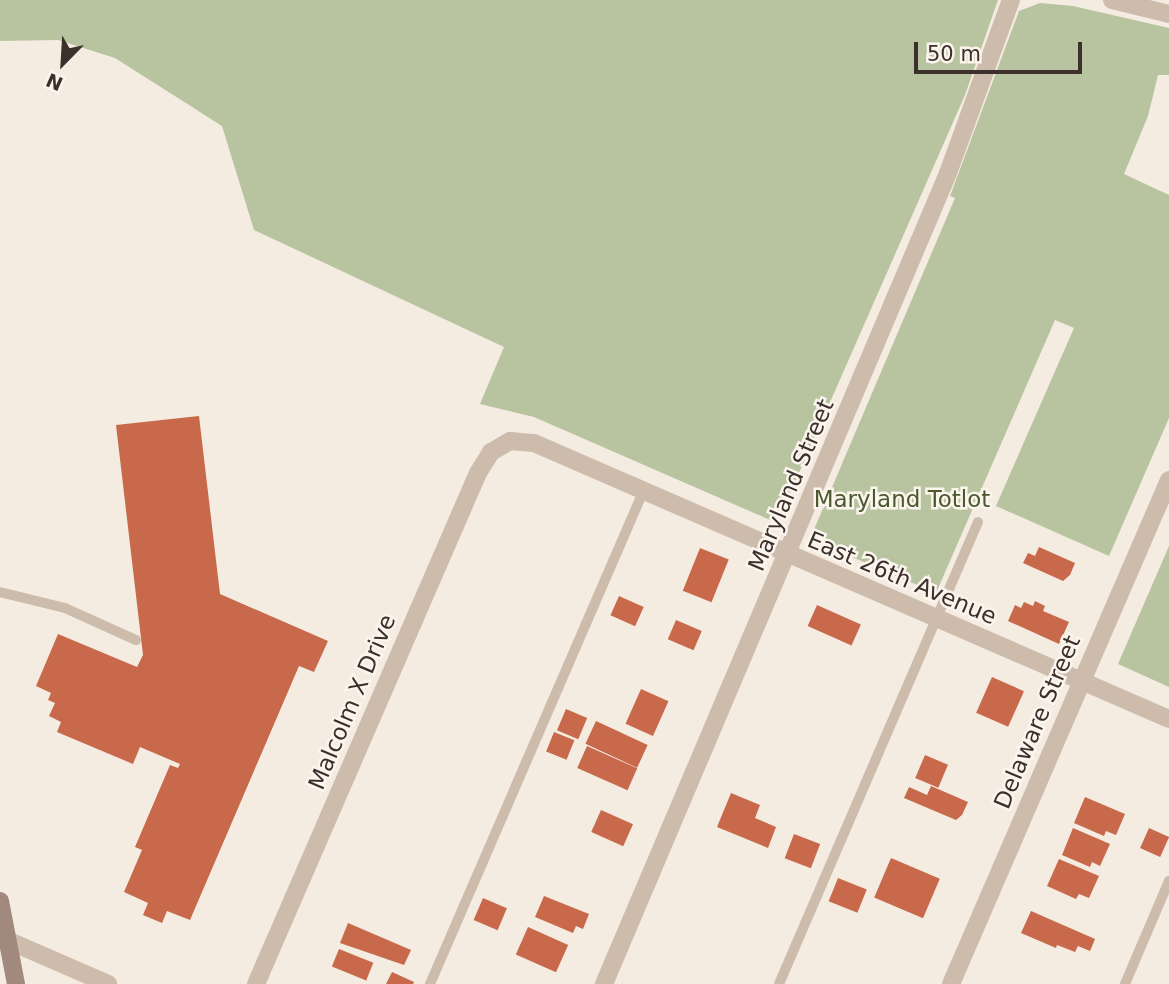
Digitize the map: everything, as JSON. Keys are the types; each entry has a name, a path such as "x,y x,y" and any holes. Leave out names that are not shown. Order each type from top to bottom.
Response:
{"street":[{"name":"Maryland Street","path":"604,984 788,556 948,173 1011,0"},
{"path":"1112,0 1169,14"},
{"name":"East 26th Avenue","path":"501,445 510,440 534,443 788,556 1169,719"},
{"name":"Malcolm X Drive","path":"256,984 478,473 501,445"},
{"name":"Delaware Street","path":"951,984 1169,480"},
{"path":"0,901 4,939 16,984"},
{"path":"4,939 108,984"}],"lane":[{"path":"430,984 643,492"},
{"path":"779,984 978,522"},
{"path":"0,592 65,608 136,640"},
{"path":"1125,984 1169,881"}],"green space":[{"path":"0,0 998,0 965,95 777,523 534,417 480,404 504,347 254,230 222,126 115,58 58,40 0,41"},
{"name":"Maryland Totlot","path":"1040,3 1073,6 1169,28 1169,75 1158,75 1148,116 1124,174 1169,195 1169,418 1109,556 996,506 1074,328 1055,320 936,593 810,539 955,198 950,196 1019,11"},
{"path":"1169,546 1169,687 1118,664"}],"building":[{"path":"199,416 220,594 328,641 314,672 299,666 190,920 167,911 162,923 143,915 148,903 124,892 142,850 135,847 170,765 178,768 180,764 140,747 133,764 57,732 61,722 49,716 55,703 48,700 51,693 36,686 58,634 137,667 143,655 116,425"},
{"path":"1039,547 1075,563 1070,575 1063,581 1023,563 1028,553 1035,556"},
{"path":"700,548 729,560 712,602 683,591"},
{"path":"619,596 644,607 635,626 610,615"},
{"path":"1035,601 1045,606 1043,611 1069,622 1059,644 1008,621 1015,605 1021,608 1024,602 1033,606"},
{"path":"817,605 861,625 851,646 808,626"},
{"path":"676,620 702,631 694,650 668,639"},
{"path":"992,677 1024,691 1008,727 976,713"},
{"path":"641,689 668,701 653,736 626,724"},
{"path":"566,709 587,718 578,739 557,730"},
{"path":"596,721 648,745 637,768 585,744"},
{"path":"554,732 574,740 567,760 546,751"},
{"path":"587,746 637,768 627,790 577,768"},
{"path":"925,755 948,765 938,788 915,778"},
{"path":"931,786 968,802 962,815 956,820 904,798 909,787 927,795"},
{"path":"731,793 760,805 755,818 776,827 768,848 717,827"},
{"path":"1085,797 1125,814 1116,835 1106,831 1104,836 1074,823"},
{"path":"601,810 633,824 623,846 591,832"},
{"path":"1073,828 1110,844 1100,866 1092,862 1090,867 1062,855"},
{"path":"1149,828 1169,837 1160,857 1140,848"},
{"path":"794,834 820,844 811,868 785,858"},
{"path":"891,858 940,879 923,918 874,898"},
{"path":"1059,859 1099,876 1089,898 1079,894 1076,899 1047,886"},
{"path":"838,878 867,890 857,913 829,901"},
{"path":"544,896 589,914 583,929 576,926 573,933 535,917"},
{"path":"483,898 507,908 498,930 474,920"},
{"path":"1031,911 1095,939 1090,951 1078,946 1075,952 1057,945 1056,948 1021,933"},
{"path":"348,923 411,950 404,965 340,943"},
{"path":"528,927 568,945 556,972 516,954"},
{"path":"339,949 373,963 366,980 332,967"},
{"path":"392,972 414,982 413,984 386,984"}]}
